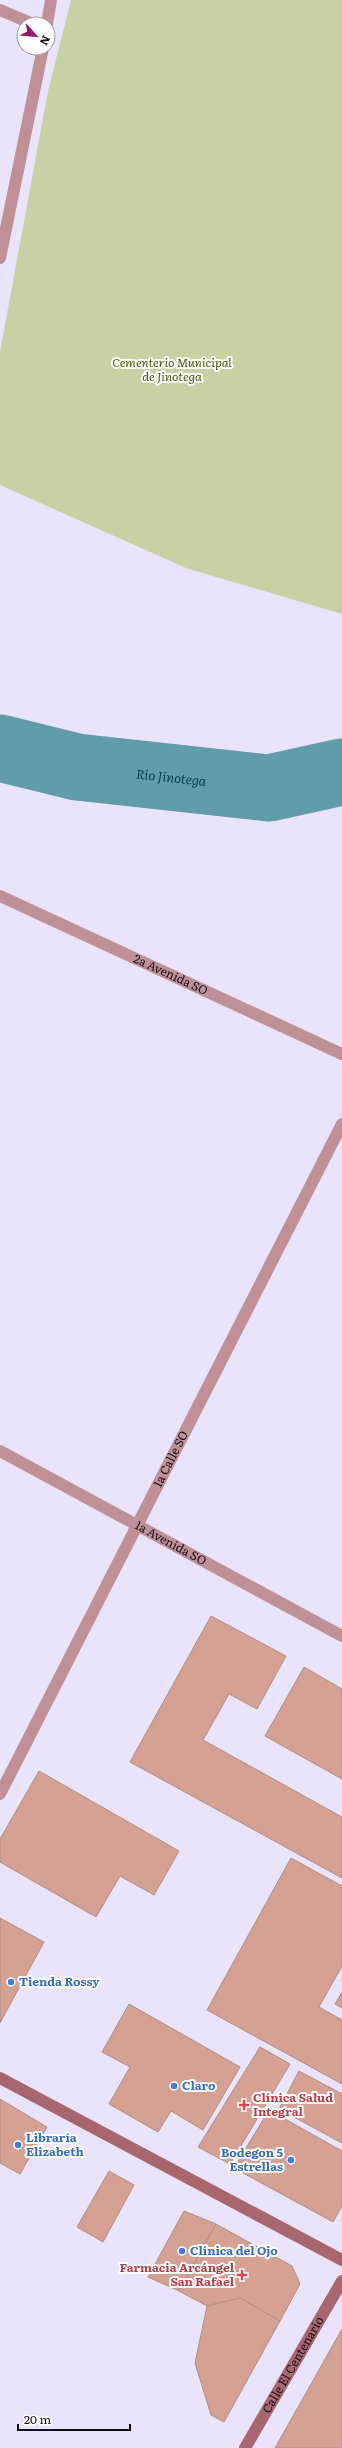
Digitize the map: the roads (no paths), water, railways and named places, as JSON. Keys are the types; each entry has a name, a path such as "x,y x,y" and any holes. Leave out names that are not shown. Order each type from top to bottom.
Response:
{"main road":[{"path":"0,2078 342,2260"},
{"name":"Calle El Centenario","path":"245,2448 342,2281"}],"street":[{"path":"48,16 51,0"},
{"path":"0,10 16,17"},
{"path":"0,258 41,56"},
{"name":"2a Avenida SO","path":"0,896 342,1054"},
{"name":"1a Calle SO","path":"0,1794 342,1124"},
{"name":"1a Avenida SO","path":"0,1451 342,1636"}],"waterway":[{"name":"Río Jinotega","path":"0,748 77,767 269,788 342,772"}],"place":[{"name":"Tienda Rossy","path":"11,1982"},
{"name":"Claro","path":"174,2086"},
{"name":"Clínica Salud Integral","path":"244,2105"},
{"name":"Libraría Elizabeth","path":"18,2145"},
{"name":"Bodegon 5 Estrellas","path":"291,2160"},
{"name":"Clínica del Ojo","path":"182,2251"},
{"name":"Farmacia Arcángel San Rafael","path":"242,2275"}],"park label":[{"name":"Cementerio Municipal de Jinotega","path":"172,370"}]}
